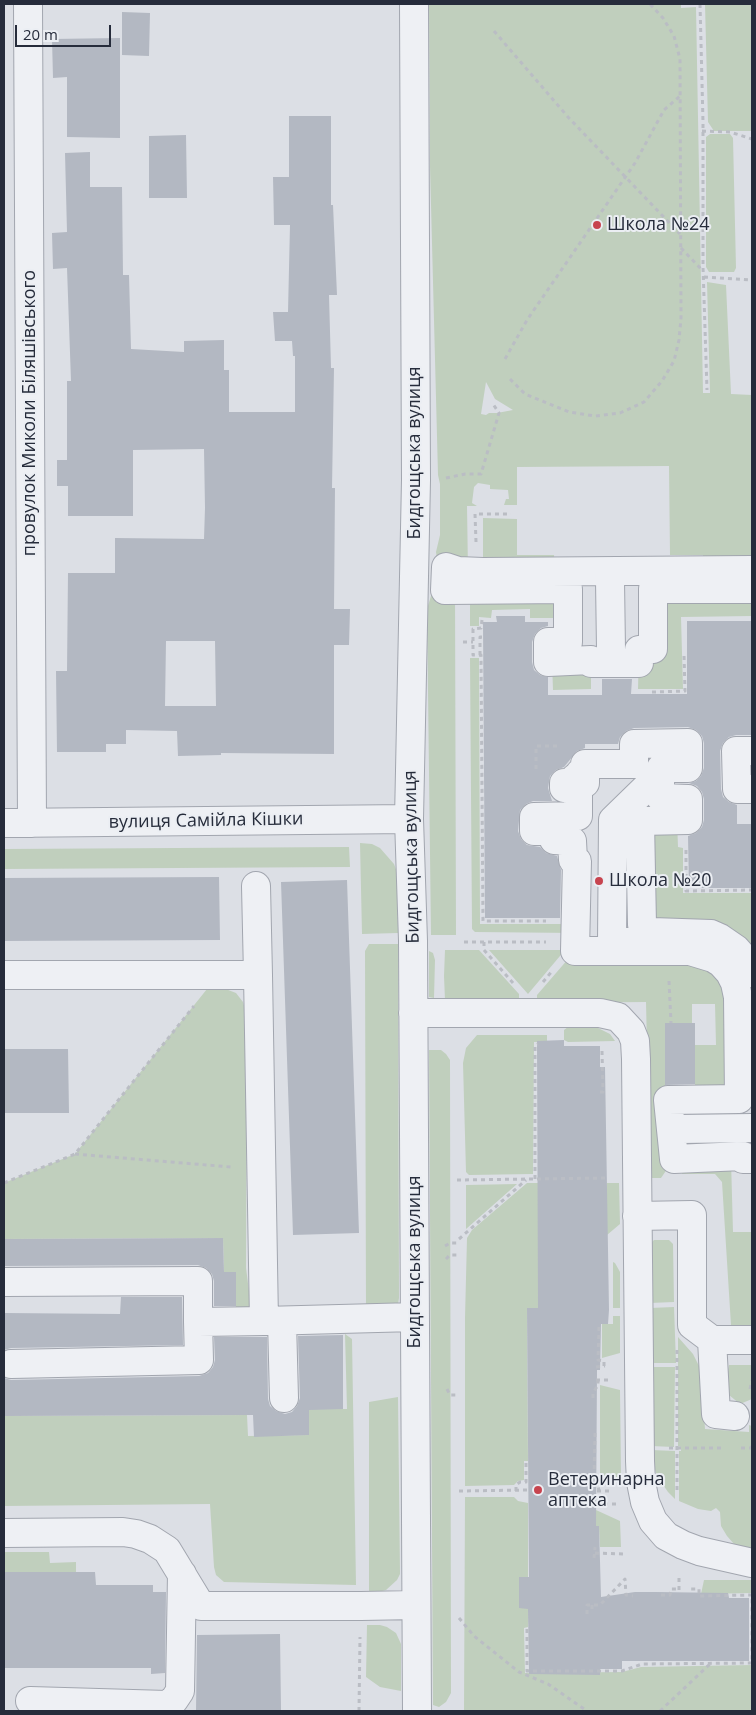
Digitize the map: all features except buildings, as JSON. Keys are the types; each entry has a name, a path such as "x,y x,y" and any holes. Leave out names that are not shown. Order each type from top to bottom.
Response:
{"street":[{"name":"провулок Миколи Біляшівського","path":"28,4 32,823"},
{"name":"Бидгощська вулиця","path":"414,4 416,480 409,819 414,1013 417,1711"},
{"path":"752,570 483,572 458,571 446,567 445,590 568,589 568,642 548,642 548,662 591,660 591,663 639,663 639,650 653,649 653,590 752,589"},
{"path":"414,578 476,580 752,580"},
{"path":"610,580 610,650"},
{"path":"752,973 745,959 736,949 711,934 652,932 645,930 642,925 640,821 688,820 688,798 660,798 660,783 661,768 688,768 688,743 634,744 634,764 585,764 585,773 580,773 580,777 585,776 585,783 578,783 578,778 575,778 575,783 564,783 564,788 578,789 578,816 534,818 534,831 554,831 554,840 572,841 573,860 577,861 575,950 699,952 721,963 730,973 735,983 738,997 739,1099 668,1100 674,1159 743,1156 743,1159 752,1159"},
{"path":"651,783 613,820 612,942 682,942 702,944 728,956 737,967 746,987 747,997 748,1099 752,1118"},
{"name":"вулиця Самійла Кішки","path":"4,823 409,819"},
{"path":"256,886 261,1170 273,1321 284,1398"},
{"path":"4,975 258,975"},
{"path":"414,1013 600,1013 618,1017 631,1031 635,1040 636,1050 640,1475 645,1502 653,1521 666,1536 683,1545 752,1563"},
{"path":"681,1129 752,1128"},
{"path":"637,1216 692,1214 692,1326 712,1340 752,1340"},
{"path":"4,1282 198,1281 199,1360 11,1364"},
{"path":"198,1322 415,1317"},
{"path":"712,1340 716,1414 734,1416"},
{"path":"4,1533 123,1532 150,1539 167,1550 201,1606 416,1604"},
{"path":"30,1701 167,1705 174,1700 180,1691 182,1574"}],"path":[{"path":"510,379 525,394 569,412 595,416 620,413 644,402 662,381 674,361 679,340 681,318 680,60 674,36 663,18 650,4"},
{"path":"700,4 703,271 707,390"},
{"path":"494,31 568,117 681,234"},
{"path":"505,359 527,320 635,164 664,110 680,95"},
{"path":"702,131 730,132 752,139"},
{"path":"681,247 703,271"},
{"path":"704,277 752,280"},
{"path":"465,474 481,474 499,413 493,404"},
{"path":"476,580 475,514 512,514"},
{"path":"480,655 480,636 484,637"},
{"path":"463,642 473,642"},
{"path":"464,942 551,942"},
{"path":"484,942 484,950 516,987"},
{"path":"539,987 558,965"},
{"path":"75,1154 219,974"},
{"path":"535,1179 535,1044 542,1044"},
{"path":"600,1092 603,1092 602,1045"},
{"path":"4,1183 75,1154 261,1170"},
{"path":"457,1180 613,1178"},
{"path":"459,1239 527,1179"},
{"path":"599,1326 598,1360 604,1361 604,1366"},
{"path":"653,1521 677,1500 676,1348"},
{"path":"593,1398 598,1380"},
{"path":"595,1433 594,1480 598,1485 599,1492"},
{"path":"660,1448 751,1448 752,1446"},
{"path":"516,1491 516,1485 520,1482 526,1482 526,1462"},
{"path":"459,1491 528,1490"},
{"path":"596,1504 625,1504"},
{"path":"594,1558 595,1546"},
{"path":"595,1552 625,1554"},
{"path":"587,1614 587,1605 600,1605 625,1578 626,1595 633,1596"},
{"path":"660,1595 670,1595 671,1589 679,1591 679,1578"},
{"path":"459,1618 474,1636 519,1672 622,1671 642,1664 752,1663 752,1596 699,1596 699,1589 691,1591 691,1584"},
{"path":"592,1605 592,1613"},
{"path":"359,1711 361,1606"},
{"path":"526,1673 527,1629"},
{"path":"660,1711 711,1663"},
{"path":"526,1673 548,1684 587,1711"}],"green space":[{"name":"Школа №24","path":"429,4 681,4 681,8 696,7 703,393 710,393 707,282 726,285 731,394 752,395 752,570 704,570 703,555 670,555 669,466 517,467 517,505 504,505 506,499 509,499 508,490 490,489 490,485 478,483 474,487 472,503 477,506 467,506 468,571 437,559 436,552 440,535 440,484 438,475 430,166","holes":["486,382 495,399 513,410 486,415 481,414"]},
{"path":"705,4 752,4 752,131 714,131 708,122"},
{"path":"710,134 730,134 733,138 736,268 734,272 709,272 706,267 706,137"},
{"path":"483,518 517,519 517,555 554,555 555,572 483,572"},
{"path":"455,589 456,935 431,935 427,609 431,596 434,593"},
{"path":"470,589 568,589 559,618 530,618 530,609 492,610 491,618 479,617 479,626 470,626"},
{"path":"653,589 752,589 752,616 681,617 683,689 638,689 639,650"},
{"path":"470,658 479,658 480,924 567,924 576,933 475,932 472,929"},
{"path":"591,660 591,689 553,690 552,662"},
{"path":"677,820 678,847 683,848 683,893 752,893 752,973 652,932 640,821"},
{"path":"360,843 372,844 380,848 394,864 397,872 398,933 362,934"},
{"path":"349,847 350,867 4,869 4,849"},
{"path":"369,944 398,944 399,1298 398,1304 366,1312 365,951"},
{"path":"445,950 479,950 519,994 519,1002 445,1000"},
{"path":"489,950 565,950 528,994"},
{"path":"429,951 433,953 435,960 434,998 429,997"},
{"path":"575,951 721,963 740,1079 695,1099 695,1045 716,1045 715,1004 692,1004 692,1023 665,1023 665,1100 674,1159 661,1178 650,1178 646,1002 537,1003 537,995"},
{"path":"223,988 236,993 243,1002 247,1017 246,1268 252,1314 236,1312 236,1272 224,1272 223,1238 4,1239 4,1183 75,1154 207,989"},
{"path":"568,1027 598,1028 610,1034 615,1041 568,1042 564,1040 564,1030"},
{"path":"477,1035 547,1035 547,1042 534,1042 533,1174 469,1175 466,1172 463,1063 466,1048"},
{"path":"429,1050 441,1050 450,1060 451,1693 446,1702 439,1707 433,1705"},
{"path":"731,1160 733,1232 752,1232 752,1325 731,1325 722,1182 715,1174 682,1174 683,1164"},
{"path":"527,1183 538,1183 539,1308 527,1309 528,1461 524,1461 524,1480 518,1481 514,1485 465,1486 467,1238 472,1230"},
{"path":"607,1183 619,1183 620,1224 607,1235"},
{"path":"517,1184 466,1229 466,1185"},
{"path":"654,1240 669,1240 673,1244 674,1302 650,1303 649,1245"},
{"path":"613,1262 620,1272 620,1308 613,1308"},
{"path":"674,1307 676,1363 650,1363 650,1308"},
{"path":"613,1316 620,1316 620,1353 602,1358 602,1324 613,1324"},
{"path":"345,1334 352,1339 356,1585 224,1582 216,1575 214,1567 210,1504 4,1506 4,1416 247,1415 248,1436 309,1435 309,1409 347,1409"},
{"path":"678,1337 693,1354 701,1370 705,1429 749,1432 749,1425 752,1426 752,1551 745,1550 734,1544 727,1536 721,1526 720,1512 716,1508 711,1511 698,1509 679,1501 679,1451 681,1451 681,1447 678,1446"},
{"path":"729,1365 752,1365 752,1399 740,1404 729,1395 727,1378"},
{"path":"650,1367 675,1367 674,1447 651,1446"},
{"path":"600,1385 620,1390 621,1480 600,1485"},
{"path":"398,1397 400,1574 397,1580 386,1590 369,1592 369,1402"},
{"path":"651,1450 675,1451 675,1499 657,1476"},
{"path":"465,1497 514,1497 518,1501 528,1503 528,1577 519,1577 519,1608 529,1608 528,1627 524,1628 525,1673 622,1672 641,1667 752,1665 752,1711 464,1711"},
{"path":"591,1510 596,1510 620,1521 621,1547 600,1547 599,1527 591,1526"},
{"path":"4,1552 49,1552 50,1563 76,1562 76,1572 4,1572"},
{"path":"704,1580 752,1580 752,1593 701,1594"},
{"path":"367,1625 380,1625 396,1633 401,1644 401,1691 380,1687 366,1677"}],"place":[{"name":"Школа №24","path":"597,225"},
{"name":"Школа №20","path":"599,881"},
{"name":"Ветеринарна аптека","path":"538,1490"}]}
